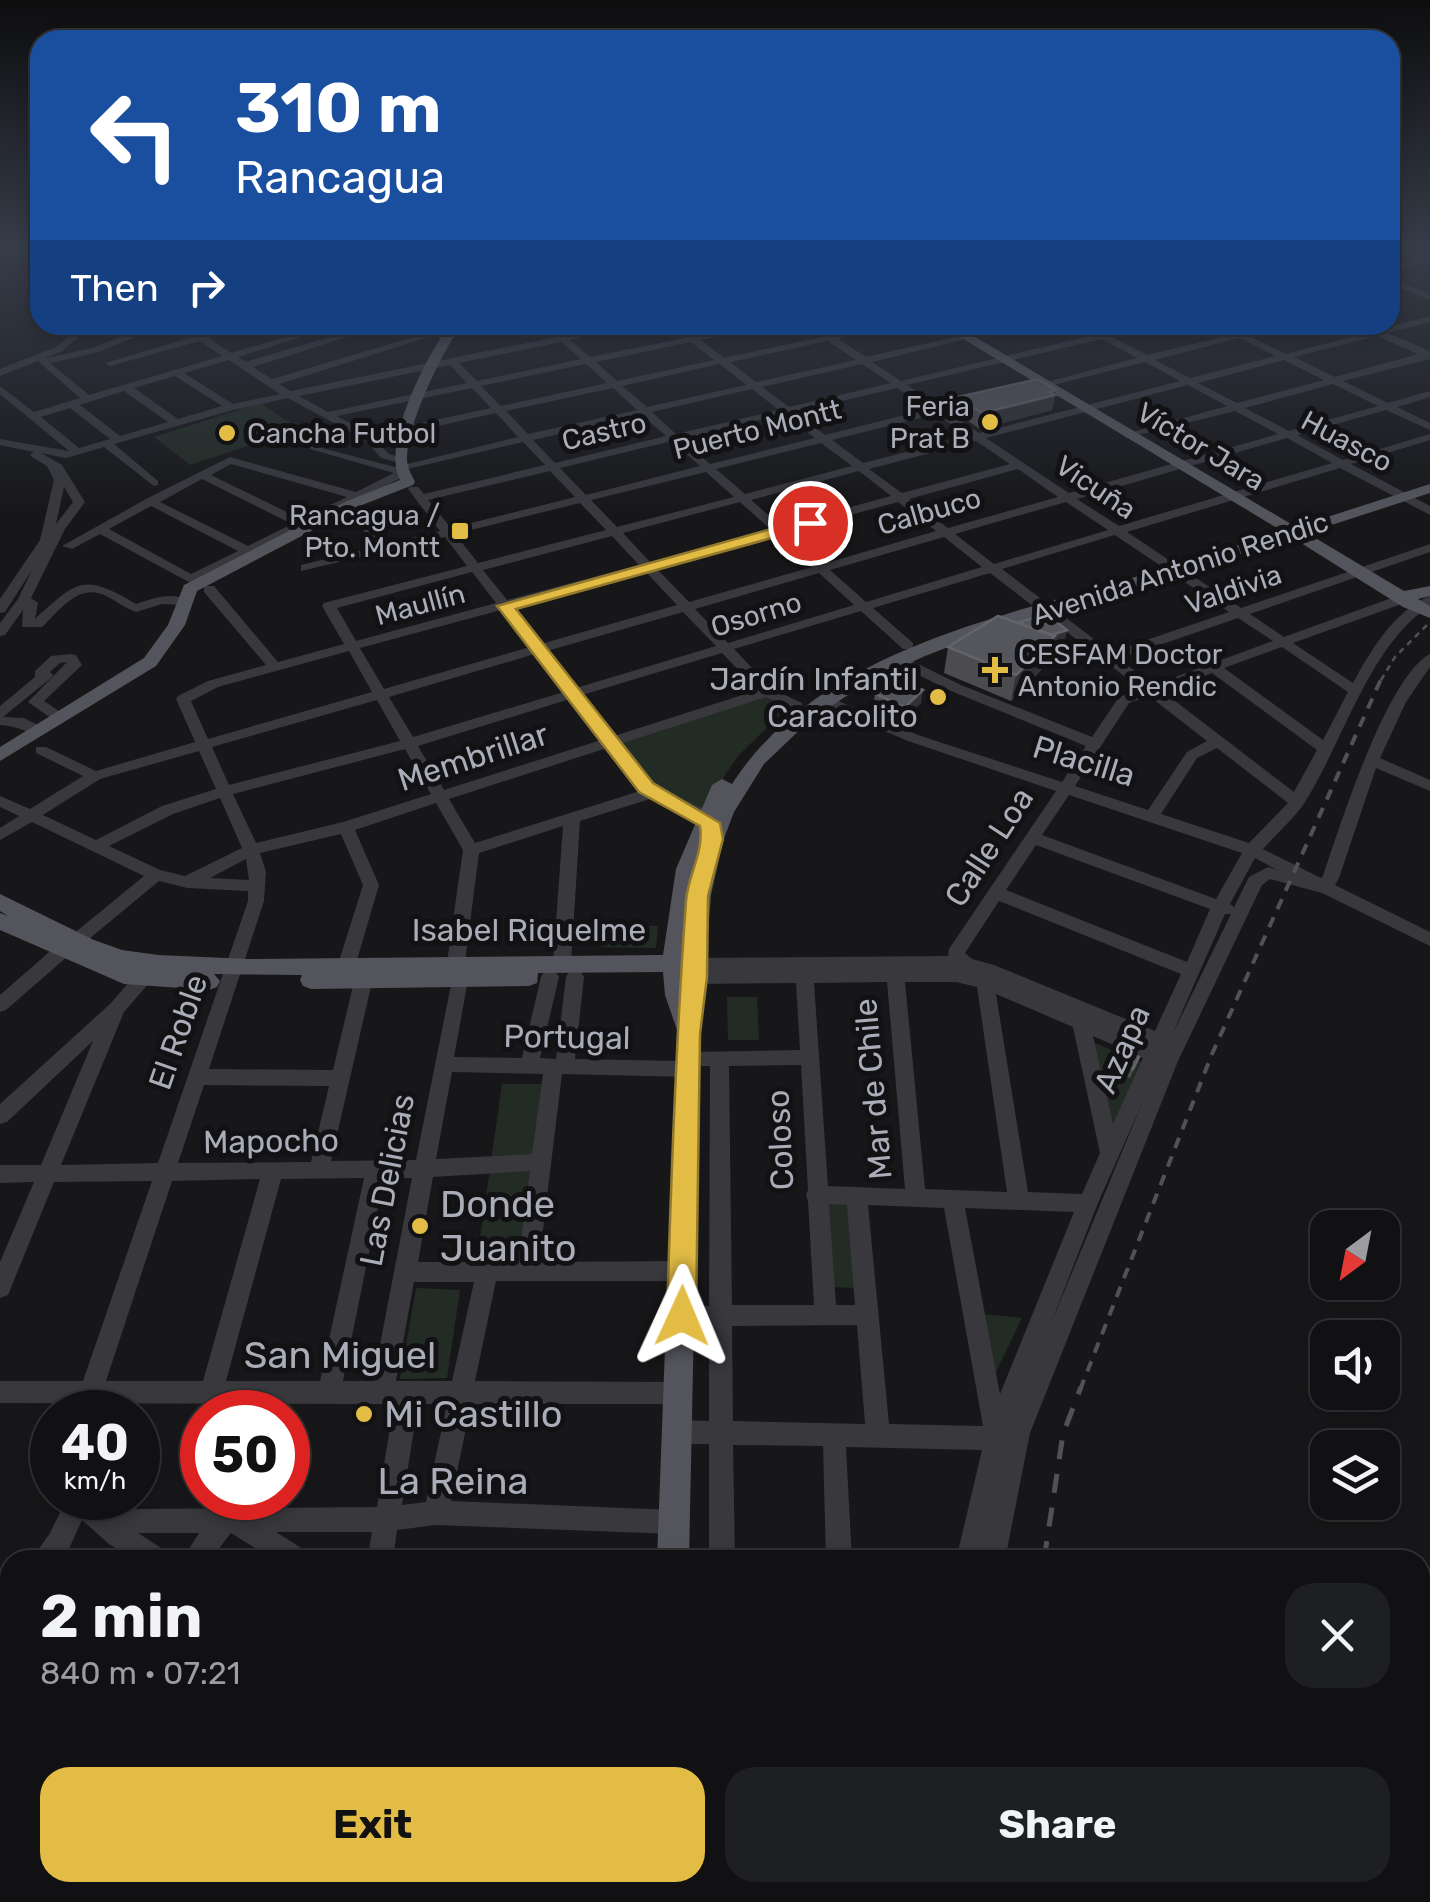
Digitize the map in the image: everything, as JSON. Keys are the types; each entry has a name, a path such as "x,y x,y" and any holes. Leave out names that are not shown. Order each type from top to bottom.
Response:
{"main road":[{"path":"0,755 150,662 176,625 183,600 199,584 362,499 403,470 409,428 443,338"},
{"name":"Víctor Jara","path":"967,338 1358,572 1420,602"},
{"name":"Avenida Antonio Rendic","path":"686,970 677,932 685,865 742,757 797,706 848,673 903,653 1430,485"},
{"name":"Avenida Antonio Rendic","path":"673,1550 688,1054 686,970 704,828 756,761 824,700 903,653"},
{"name":"Isabel Riquelme","path":"0,902 75,945"},
{"name":"Isabel Riquelme","path":"0,921 150,970 235,974 686,970"},
{"path":"625,962 659,949 677,932"},
{"name":"Isabel Riquelme","path":"562,972 625,962 686,970"}],"street":[{"path":"0,373 58,349 67,338"},
{"path":"87,398 42,362 95,350 127,338"},
{"path":"110,363 202,338 288,394 365,437 403,470 420,498 607,742 652,792 704,828"},
{"path":"31,416 292,338"},
{"path":"245,366 338,338"},
{"path":"271,383 431,338"},
{"path":"6,444 66,455 78,453 231,407 562,338 866,607 903,653 1092,743"},
{"path":"328,415 699,338"},
{"path":"403,470 314,447 830,338"},
{"name":"Vicuña","path":"830,338 1354,690"},
{"path":"199,584 248,551 403,470 963,338"},
{"name":"Castro","path":"420,498 1095,338"},
{"name":"Huasco","path":"1106,338 1430,511"},
{"path":"1014,391 1229,338"},
{"path":"1246,338 1430,427"},
{"path":"652,792 471,850 329,606 1360,338"},
{"path":"1388,338 1429,355"},
{"path":"693,339 1297,802"},
{"path":"95,350 176,423"},
{"path":"1130,436 1429,355"},
{"path":"452,361 767,692 797,706"},
{"path":"175,372 231,407"},
{"path":"0,389 78,453"},
{"name":"Calbuco","path":"0,835 95,776 1430,394"},
{"name":"Puerto Montt","path":"304,568 995,396"},
{"path":"72,403 154,484"},
{"name":"Osorno","path":"100,845 137,822 226,794 574,695 1430,437"},
{"path":"0,632 24,600 59,528 79,502 68,481 50,462 6,444"},
{"path":"68,546 201,474 238,460 357,496"},
{"path":"0,609 46,540 60,480 50,462"},
{"name":"Maullín","path":"183,699 213,684 1020,466"},
{"path":"201,474 301,524"},
{"path":"150,501 248,551"},
{"path":"358,513 382,548"},
{"path":"102,530 199,584 275,668"},
{"name":"Valdivia","path":"1108,658 1430,548"},
{"path":"24,600 30,602 27,624 36,624 70,592 81,587 100,588 136,608 161,600 183,600"},
{"name":"Calle Loa","path":"960,963 955,954 1112,712 1147,689 1282,642 1420,602"},
{"name":"Azapa","path":"994,1550 1018,1433 1164,1050 1190,970 1252,850 1297,802 1373,659 1420,602"},
{"path":"0,717 46,675 40,674 56,659 71,658 75,665 35,702 60,718"},
{"path":"1430,658 1408,687 1374,762 1331,878 1323,887 1430,940"},
{"path":"1213,667 1324,748"},
{"name":"Membrillar","path":"187,882 251,850 346,827 767,692"},
{"name":"El Roble","path":"92,1390 235,974 258,886 251,850 183,699"},
{"name":"Placilla","path":"824,700 913,738 1252,850 1307,874 1323,887"},
{"path":"0,717 20,721 38,731"},
{"path":"1152,814 1192,755 1216,742"},
{"path":"42,750 95,776"},
{"path":"1374,762 1430,786"},
{"path":"0,801 100,845 156,876 258,886"},
{"path":"527,1272 558,1067 572,818"},
{"path":"320,1170 341,1078 372,885 346,827"},
{"path":"1031,837 1242,915"},
{"name":"Las Delicias","path":"381,1550 405,1272 444,1064 471,850"},
{"name":"Azapa","path":"971,1550 997,1438 1088,1203 1164,1050 1242,915 1255,881 1264,873 1323,887"},
{"path":"0,1005 156,876"},
{"path":"996,893 1190,970"},
{"path":"960,963 985,982 1019,1201"},
{"name":"Isabel Riquelme","path":"686,970 960,963 988,970 1164,1050"},
{"name":"Isabel Riquelme","path":"805,969 956,974 985,982 1080,1023 1164,1050"},
{"name":"Coloso","path":"805,969 826,1315"},
{"path":"0,1116 116,1010 150,970"},
{"path":"529,1066 562,972"},
{"name":"Mar de Chile","path":"895,974 916,1198"},
{"path":"3,1275 116,1010"},
{"path":"1080,1023 1110,1153"},
{"name":"Portugal","path":"444,1064 558,1067 688,1054 719,1058 808,1057"},
{"path":"719,1058 722,1550"},
{"path":"199,1077 341,1078"},
{"name":"Mapocho","path":"0,1174 376,1170 542,1162"},
{"name":"Las Delicias","path":"329,1392 376,1170"},
{"path":"211,1390 273,1171"},
{"path":"816,1195 1088,1203"},
{"path":"857,1196 878,1436"},
{"path":"679,1432 997,1438 953,1199"},
{"path":"405,1272 682,1271"},
{"path":"436,1513 487,1272"},
{"path":"682,1316 868,1316"},
{"name":"San Miguel","path":"0,1392 30,1392"},
{"name":"San Miguel","path":"310,1392 680,1393"},
{"path":"834,1435 840,1550"},
{"name":"La Reina","path":"310,1519 385,1519 436,1513 673,1522"},
{"path":"52,1550 69,1520"},
{"path":"102,1520 141,1550"},
{"name":"La Reina","path":"134,1520 229,1520"},
{"path":"204,1550 229,1520 280,1550"}],"shaded area":[{"name":"Cancha Futbol","path":"261,403 299,429 190,465 154,437"},
{"path":"767,696 787,708 738,756 701,811 655,790 614,743"},
{"path":"604,925 658,926 656,948 601,947"},
{"path":"727,997 757,997 759,1040 728,1040"},
{"path":"1085,1039 1144,1063 1111,1133"},
{"path":"502,1084 545,1084 524,1260 477,1260"},
{"path":"852,1201 856,1288 828,1287 821,1202"},
{"path":"416,1288 460,1290 447,1378 400,1379"},
{"path":"982,1314 1022,1318 994,1376"}],"building":[{"path":"1038,379 1056,390 1050,392 1055,395 982,413 958,397"},
{"path":"1046,614 1067,630 1052,635 1020,622"},
{"path":"998,616 1055,636 1016,675 948,647"},
{"path":"893,678 923,690 905,707 875,694"},
{"path":"1122,1049 1139,1057 1133,1069 1116,1061"}],"railway":[{"path":"1381,680 1395,657 1430,622"},
{"path":"1080,1390 1212,1054 1382,677"},
{"path":"1046,1550 1063,1434 1081,1387"}],"place":[{"name":"Feria Prat B","path":"990,422"},
{"name":"Cancha Futbol","path":"227,433"},
{"name":"Rancagua / Pto. Montt","path":"460,531"},
{"name":"CESFAM Doctor Antonio Rendic","path":"995,670"},
{"name":"Jardín Infantil Caracolito","path":"938,697"},
{"name":"Donde Juanito","path":"420,1226"},
{"name":"Mi Castillo","path":"364,1414"}],"route":[{"path":"682,1316 688,1034 695,977 697,896 712,839 710,823 708,818 646,788 505,606 810,523"}]}
